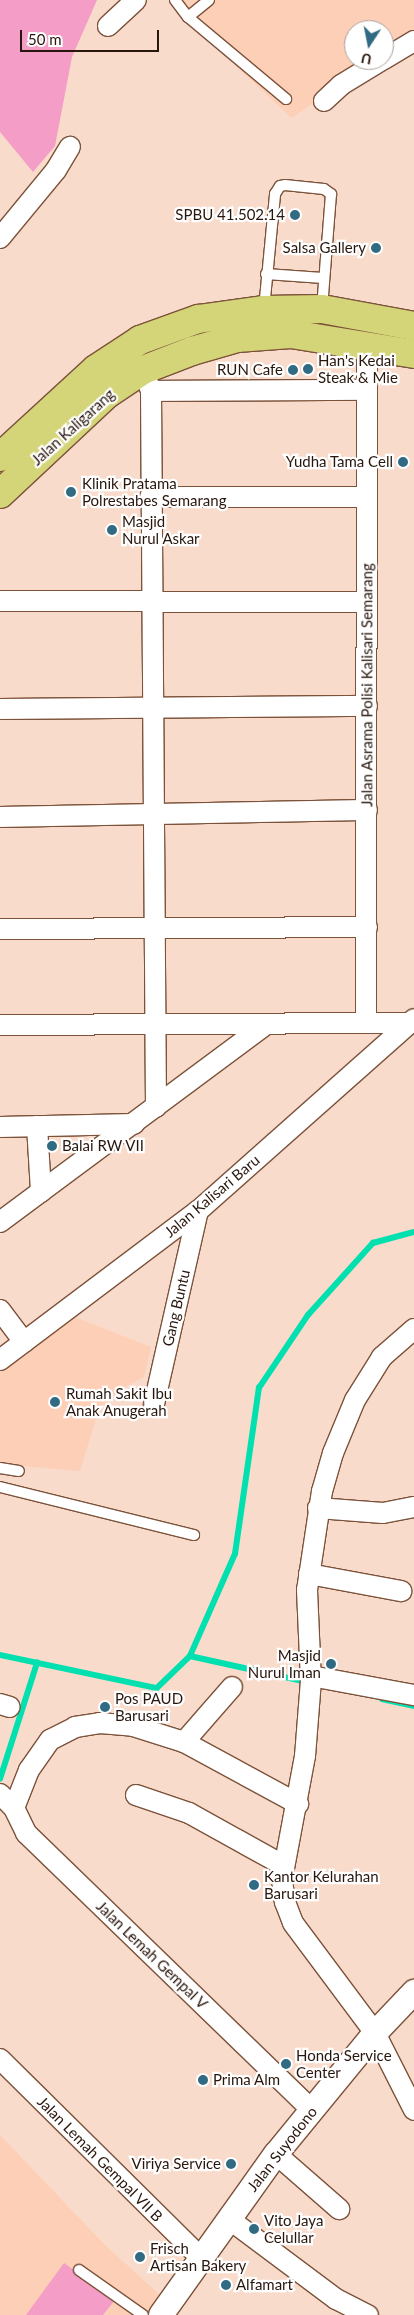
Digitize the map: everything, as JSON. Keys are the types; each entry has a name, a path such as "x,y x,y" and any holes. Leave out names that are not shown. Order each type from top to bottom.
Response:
{"highway":[{"name":"Jalan Kaligarang","path":"3,455 96,370 140,340 198,319 264,310 322,309 414,326"},
{"name":"Jalan Kaligarang","path":"0,494 107,394 147,381 192,351 237,338 291,334 414,354"},
{"path":"3,455 23,473"}],"street":[{"path":"108,26 136,0"},
{"path":"394,53 414,41"},
{"path":"324,101 341,85 365,70"},
{"path":"0,238 56,170 70,147"},
{"name":"Jalan Asrama Polisi Kalisari Semarang","path":"366,1023 367,346"},
{"path":"156,1107 152,602 147,381 367,390"},
{"path":"150,497 367,497"},
{"path":"0,601 367,602"},
{"path":"0,709 367,706"},
{"path":"0,817 367,810"},
{"path":"0,929 366,927"},
{"path":"0,1025 267,1024 412,1021"},
{"name":"Jalan Kalisari Baru","path":"0,1360 198,1211 412,1021"},
{"path":"0,1222 267,1024"},
{"path":"0,1128 134,1124"},
{"path":"37,1126 41,1192"},
{"name":"Gang Buntu","path":"154,1404 198,1211"},
{"path":"0,1310 24,1342"},
{"path":"414,1329 382,1357 355,1400 333,1453 318,1508 309,1574 310,1683 298,1804 282,1865 282,1891 293,1923 375,2033 414,2110"},
{"path":"318,1508 383,1513 414,1507"},
{"path":"309,1574 400,1591"},
{"path":"310,1683 414,1694"},
{"path":"184,1742 232,1687"},
{"path":"6,1800 39,1753 54,1737 75,1727 100,1723 133,1726 184,1742 298,1804"},
{"path":"136,1795 189,1813 282,1865"},
{"name":"Jalan Lemah Gempal V","path":"6,1800 26,1833 312,2110"},
{"name":"Jalan Suyodono","path":"161,2315 276,2154 375,2033 414,1992"},
{"name":"Jalan Lemah Gempal VII B","path":"0,2059 201,2258"},
{"path":"276,2154 339,2209"},
{"path":"229,2219 336,2298 368,2315"}],"lane":[{"path":"175,0 188,17 286,99"},
{"path":"188,17 209,0"},
{"path":"264,310 275,194 280,186 285,185 324,189 331,194 322,278 322,309"},
{"path":"266,274 322,278"},
{"path":"0,1468 19,1471"},
{"path":"0,1487 194,1535"},
{"path":"79,2270 143,2315"}],"shaded area":[{"path":"0,0 97,0 72,57 55,146 33,172 0,132"},
{"path":"184,0 414,0 414,31 394,45 394,20 344,20 344,70 359,70 292,118 175,10"},
{"name":"Rumah Sakit Ibu Anak Anugerah","path":"62,1312 151,1347 144,1377 121,1389 97,1415 80,1471 0,1464 0,1365"},
{"path":"0,2135 106,2246 159,2294 145,2315 0,2315"},
{"path":"64,2263 115,2300 103,2315 26,2315"}],"waterway":[{"path":"190,1656 235,1554 259,1388 308,1315 373,1243 414,1232"},
{"path":"0,1655 157,1688 190,1656 307,1682"},
{"path":"0,1779 37,1663"},
{"path":"382,1699 414,1706"}],"place":[{"name":"SPBU 41.502.14","path":"295,215"},
{"name":"Salsa Gallery","path":"376,248"},
{"name":"Han's Kedai Steak & Mie","path":"308,369"},
{"name":"RUN Cafe","path":"293,370"},
{"name":"Yudha Tama Cell","path":"403,462"},
{"name":"Klinik Pratama Polrestabes Semarang","path":"71,492"},
{"name":"Masjid Nurul Askar","path":"112,530"},
{"name":"Balai RW VII","path":"52,1146"},
{"name":"Rumah Sakit Ibu Anak Anugerah","path":"55,1402"},
{"name":"Masjid Nurul Iman","path":"331,1664"},
{"name":"Pos PAUD Barusari","path":"105,1707"},
{"name":"Kantor Kelurahan Barusari","path":"254,1885"},
{"name":"Honda Service Center","path":"286,2064"},
{"name":"Prima Alm","path":"203,2080"},
{"name":"Viriya Service","path":"231,2164"},
{"name":"Vito Jaya Celullar","path":"254,2229"},
{"name":"Frisch Artisan Bakery","path":"140,2257"},
{"name":"Alfamart","path":"226,2285"}]}
